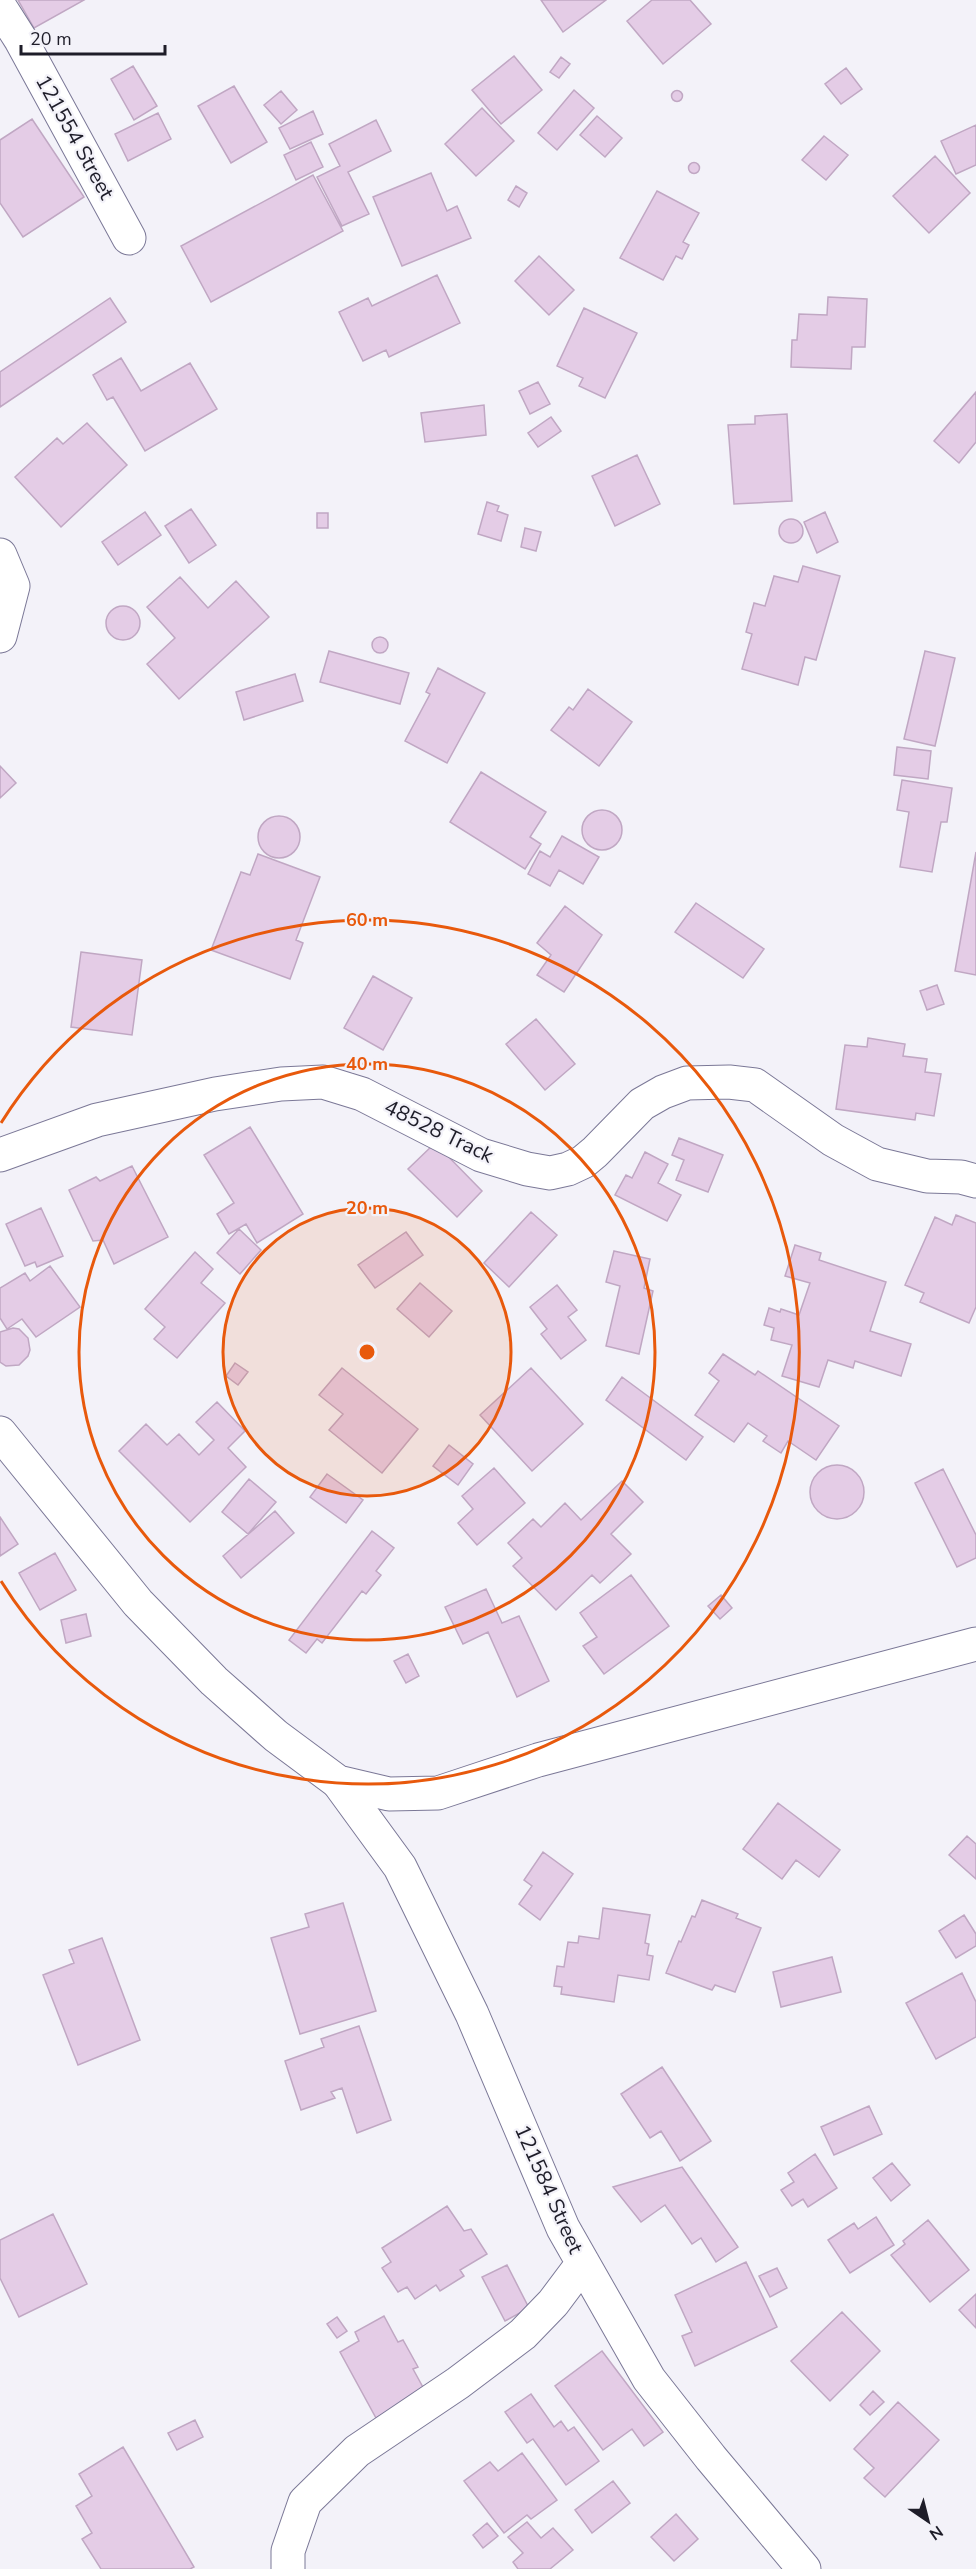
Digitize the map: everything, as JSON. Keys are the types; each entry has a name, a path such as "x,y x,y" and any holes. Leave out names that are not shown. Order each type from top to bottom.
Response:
{"street":[{"name":"121554 Street","path":"0,7 21,39 129,238"},
{"path":"0,555 13,586 0,636"},
{"name":"48528 Track","path":"0,1155 108,1117 215,1094 281,1083 323,1082 362,1094 481,1155 527,1169 550,1173 568,1170 583,1162 642,1104 663,1092 687,1083 729,1082 755,1085 833,1140 877,1164 927,1176 961,1177 976,1181"},
{"path":"0,1433 138,1604 214,1681 276,1736 338,1782 389,1794 438,1793 538,1760 976,1644"},
{"name":"121584 Street","path":"338,1782 400,1868 471,2014 563,2228 649,2379 711,2458 804,2569"},
{"path":"288,2569 288,2551 305,2502 357,2451 458,2383 523,2334 553,2302 583,2263"}],"building":[{"path":"18,0 84,0 34,28"},
{"path":"541,0 606,0 563,32"},
{"path":"652,0 690,0 711,24 663,64 627,21"},
{"path":"514,56 542,90 501,124 472,90"},
{"path":"561,57 570,64 559,78 550,72"},
{"path":"133,66 157,106 134,120 111,79"},
{"path":"846,68 862,89 841,104 825,84"},
{"path":"234,86 267,142 231,163 198,106"},
{"path":"574,90 594,108 557,150 538,133"},
{"path":"281,91 297,110 281,124 264,105"},
{"path":"677,91 681,92 681,100 677,101 673,100 672,96 673,92"},
{"path":"482,108 514,141 476,176 445,144"},
{"path":"313,111 323,134 290,149 279,128"},
{"path":"158,113 171,139 128,161 115,134"},
{"path":"597,116 622,138 605,157 580,135"},
{"path":"32,119 84,197 23,237 0,203 0,140"},
{"path":"376,120 391,151 348,172 369,214 342,226 317,177 340,166 329,144"},
{"path":"976,125 976,165 956,174 941,141"},
{"path":"824,136 848,155 826,180 802,160"},
{"path":"311,142 323,167 296,180 284,155"},
{"path":"935,156 970,193 929,233 893,196"},
{"path":"694,162 700,168 694,174 688,168"},
{"path":"431,173 447,211 457,206 471,238 402,266 373,197"},
{"path":"313,175 343,231 211,302 181,246"},
{"path":"516,186 527,193 519,207 508,200"},
{"path":"657,191 699,213 683,242 689,245 682,259 676,256 663,280 620,258"},
{"path":"539,256 574,290 549,315 515,281"},
{"path":"437,275 460,323 389,357 386,350 363,361 339,312 368,298 372,306"},
{"path":"828,297 867,299 865,347 852,347 851,369 791,367 792,340 797,340 799,314 827,315"},
{"path":"110,298 126,322 0,407 0,372"},
{"path":"584,308 637,333 605,398 579,386 583,378 557,366"},
{"path":"121,358 141,391 190,363 217,409 145,451 113,397 107,400 93,375"},
{"path":"538,382 550,404 530,414 519,391"},
{"path":"976,392 976,442 959,463 934,441"},
{"path":"484,405 486,435 425,442 421,413"},
{"path":"787,414 792,501 734,504 728,425 755,424 755,416"},
{"path":"551,417 561,431 538,447 528,433"},
{"path":"87,423 127,465 61,527 15,477 57,438 63,444"},
{"path":"637,455 660,504 615,526 592,476"},
{"path":"487,502 499,506 497,511 508,515 501,541 478,534"},
{"path":"191,509 216,545 189,563 165,526"},
{"path":"145,512 161,535 118,565 102,542"},
{"path":"825,512 838,542 817,553 804,522"},
{"path":"317,513 328,513 328,528 317,528"},
{"path":"791,519 799,523 803,531 799,539 791,543 783,539 779,531 783,523"},
{"path":"525,528 541,532 536,551 521,547"},
{"path":"803,566 840,576 816,660 805,657 798,685 742,669 752,634 746,632 754,603 765,606 774,576 798,582"},
{"path":"180,577 208,608 236,581 269,617 179,699 147,664 175,638 147,607"},
{"path":"123,606 135,611 140,623 135,635 123,640 111,635 106,623 111,611"},
{"path":"380,637 386,639 388,645 386,651 380,653 374,651 372,645 374,639"},
{"path":"329,651 409,673 400,704 320,682"},
{"path":"925,651 955,658 935,746 904,739"},
{"path":"438,668 485,693 447,763 405,741 430,694 426,692"},
{"path":"295,674 303,701 244,720 236,692"},
{"path":"588,689 632,722 599,766 551,730 569,707 573,710"},
{"path":"897,747 931,751 928,779 894,775"},
{"path":"0,766 16,783 0,798"},
{"path":"481,772 546,812 530,837 541,844 525,869 450,822"},
{"path":"902,780 952,788 947,822 941,822 932,872 900,867 909,812 897,810"},
{"path":"602,810 616,816 622,830 616,844 602,850 588,844 582,830 588,816"},
{"path":"279,816 294,822 300,837 294,852 279,858 264,852 258,837 264,822"},
{"path":"562,836 599,857 583,884 559,870 550,886 528,874 540,851 550,857"},
{"path":"976,852 976,975 955,971"},
{"path":"258,854 320,877 296,940 303,943 290,979 211,950 241,872 250,875"},
{"path":"696,903 764,949 743,978 675,932"},
{"path":"565,906 602,935 564,992 537,975 551,955 537,943"},
{"path":"81,952 142,960 132,1035 71,1027"},
{"path":"373,976 412,998 383,1050 344,1028"},
{"path":"937,985 944,1004 927,1010 920,991"},
{"path":"536,1019 575,1064 545,1090 506,1044"},
{"path":"868,1038 905,1044 903,1056 927,1059 925,1072 941,1074 934,1116 916,1113 915,1120 836,1109 845,1045 867,1047"},
{"path":"250,1127 303,1214 257,1243 246,1224 229,1234 217,1214 234,1203 204,1155"},
{"path":"679,1138 723,1155 708,1192 676,1180 684,1160 672,1155"},
{"path":"435,1143 482,1191 457,1217 408,1169"},
{"path":"645,1152 668,1164 658,1183 681,1195 667,1221 615,1195 626,1175 632,1178"},
{"path":"132,1166 168,1237 114,1264 103,1240 93,1241 69,1190 96,1177 100,1181"},
{"path":"41,1208 63,1256 37,1267 35,1262 25,1266 6,1224"},
{"path":"531,1212 557,1235 509,1287 484,1263"},
{"path":"956,1215 976,1223 976,1307 969,1323 920,1302 924,1293 905,1285 935,1217 952,1225"},
{"path":"239,1229 261,1250 240,1274 217,1253"},
{"path":"406,1232 423,1255 375,1288 358,1265"},
{"path":"795,1245 821,1253 819,1260 886,1282 870,1331 911,1344 901,1376 855,1361 853,1368 828,1360 819,1387 782,1376 792,1345 771,1340 774,1328 764,1325 769,1308 799,1315 810,1283 785,1276"},
{"path":"614,1251 650,1259 644,1288 653,1291 639,1354 606,1346 620,1286 606,1282"},
{"path":"195,1252 213,1269 201,1283 225,1303 177,1358 154,1339 165,1327 145,1309"},
{"path":"50,1266 80,1307 36,1337 22,1319 7,1329 0,1318 0,1288 25,1273 30,1281"},
{"path":"420,1283 452,1311 429,1337 397,1309"},
{"path":"557,1285 577,1310 568,1317 586,1340 561,1359 541,1334 547,1329 530,1307"},
{"path":"13,1328 19,1329 28,1338 30,1350 28,1356 19,1365 6,1366 0,1362 0,1332"},
{"path":"723,1354 755,1375 758,1371 839,1426 816,1460 788,1441 781,1453 763,1441 767,1436 748,1423 734,1442 695,1415 719,1381 709,1373"},
{"path":"235,1363 248,1372 238,1385 226,1376"},
{"path":"342,1368 418,1429 382,1473 329,1430 343,1414 319,1395"},
{"path":"531,1368 583,1424 532,1471 480,1415"},
{"path":"622,1377 703,1437 686,1460 606,1400"},
{"path":"217,1402 245,1431 228,1448 246,1467 190,1522 119,1451 146,1424 167,1445 179,1434 199,1455 214,1440 196,1422"},
{"path":"449,1445 473,1464 458,1485 433,1466"},
{"path":"832,1465 842,1465 852,1469 860,1477 864,1492 860,1507 852,1515 842,1519 832,1519 822,1515 814,1507 810,1497 810,1487 814,1477 822,1469"},
{"path":"494,1468 525,1503 477,1545 458,1523 473,1509 462,1496"},
{"path":"943,1469 976,1535 976,1558 957,1567 915,1483"},
{"path":"327,1474 363,1500 346,1523 310,1497"},
{"path":"249,1479 276,1502 248,1534 222,1512"},
{"path":"622,1481 643,1502 611,1534 631,1554 600,1583 592,1575 556,1610 513,1566 522,1558 508,1543 533,1519 541,1527 565,1503 581,1520"},
{"path":"275,1511 294,1533 241,1578 223,1556"},
{"path":"0,1517 18,1544 0,1556"},
{"path":"372,1531 394,1548 376,1571 381,1575 366,1594 362,1591 322,1643 317,1639 306,1653 289,1640"},
{"path":"55,1553 76,1590 40,1610 19,1573"},
{"path":"631,1575 669,1626 604,1674 583,1646 597,1637 580,1613"},
{"path":"486,1589 502,1623 519,1616 549,1681 517,1697 488,1632 463,1644 445,1607"},
{"path":"721,1595 732,1608 720,1619 708,1606"},
{"path":"86,1614 91,1636 66,1643 61,1620"},
{"path":"408,1654 419,1676 406,1683 394,1661"},
{"path":"778,1803 840,1850 819,1877 796,1860 782,1879 743,1849"},
{"path":"967,1836 976,1844 976,1879 949,1855"},
{"path":"543,1852 573,1874 540,1920 519,1904 532,1886 524,1880"},
{"path":"702,1900 738,1914 736,1918 761,1928 735,1992 715,1985 712,1990 666,1973 679,1941 681,1942"},
{"path":"343,1903 376,2011 300,2034 271,1938 309,1927 305,1914"},
{"path":"603,1908 650,1915 645,1943 649,1944 647,1955 653,1956 649,1980 618,1975 614,2002 561,1994 562,1987 554,1986 557,1966 564,1967 568,1942 578,1943 579,1936 599,1939"},
{"path":"964,1915 976,1934 976,1946 956,1958 939,1931"},
{"path":"102,1938 140,2040 78,2065 43,1975 74,1963 69,1950"},
{"path":"832,1957 841,1992 781,2007 773,1972"},
{"path":"962,1973 976,2002 976,2037 936,2059 906,2003"},
{"path":"359,2026 391,2120 357,2133 342,2088 331,2092 335,2098 301,2110 285,2061 324,2047 321,2039"},
{"path":"662,2067 711,2141 680,2161 661,2131 650,2138 621,2094"},
{"path":"869,2106 882,2134 834,2155 821,2127"},
{"path":"815,2154 837,2188 808,2207 803,2199 792,2206 781,2190 794,2182 788,2173"},
{"path":"892,2163 910,2185 891,2201 873,2178"},
{"path":"682,2167 738,2247 716,2262 701,2238 692,2244 665,2205 641,2222 613,2187"},
{"path":"447,2206 464,2231 471,2229 487,2254 460,2270 464,2276 440,2291 436,2285 415,2299 407,2287 398,2292 382,2268 391,2262 382,2248"},
{"path":"53,2214 87,2284 19,2317 0,2278 0,2240"},
{"path":"876,2217 894,2245 850,2273 828,2240 854,2223 858,2229"},
{"path":"928,2220 969,2270 930,2302 891,2255 905,2244 903,2241"},
{"path":"746,2262 777,2327 695,2366 682,2336 692,2332 675,2295"},
{"path":"507,2265 529,2308 505,2321 482,2277"},
{"path":"777,2268 787,2288 770,2297 759,2276"},
{"path":"976,2294 976,2328 959,2310"},
{"path":"842,2312 880,2351 830,2401 791,2361"},
{"path":"384,2316 398,2342 403,2340 418,2367 413,2369 425,2391 376,2418 340,2352 359,2341 355,2332"},
{"path":"337,2317 347,2331 337,2338 327,2324"},
{"path":"602,2351 663,2432 644,2446 632,2429 603,2450 555,2386"},
{"path":"873,2391 884,2402 870,2415 860,2405"},
{"path":"531,2394 554,2427 561,2421 568,2431 574,2427 599,2461 566,2485 533,2439 527,2443 505,2412"},
{"path":"898,2402 939,2440 885,2497 864,2478 874,2468 854,2449"},
{"path":"195,2420 203,2437 177,2450 168,2433"},
{"path":"123,2447 194,2567 190,2569 101,2569 82,2539 92,2533 76,2506 92,2496 79,2474"},
{"path":"522,2453 557,2500 531,2519 527,2515 504,2533 464,2481 490,2462 498,2471"},
{"path":"613,2481 630,2503 592,2533 575,2510"},
{"path":"676,2514 698,2539 674,2561 651,2537"},
{"path":"527,2522 541,2538 553,2528 573,2550 550,2569 518,2569 513,2562 523,2553 508,2537"},
{"path":"487,2523 498,2536 483,2548 473,2535"}]}
